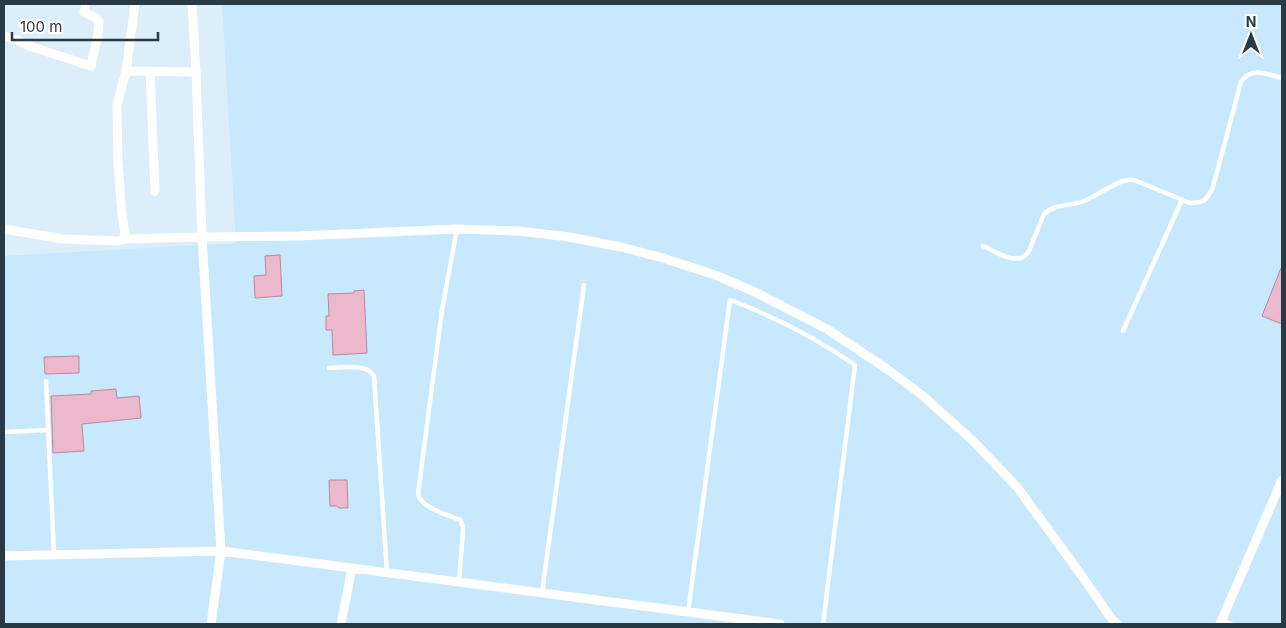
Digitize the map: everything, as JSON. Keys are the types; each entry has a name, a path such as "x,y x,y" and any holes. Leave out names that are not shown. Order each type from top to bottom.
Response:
{"street":[{"path":"4,36 91,66 99,22 96,18 84,12 86,4"},
{"path":"124,239 116,119 117,105 126,71 135,4"},
{"path":"192,4 202,237 221,551 211,624"},
{"path":"126,71 196,72"},
{"path":"150,72 155,191"},
{"path":"4,229 63,239 118,242 124,239 298,236 457,229 519,231 569,237 621,247 715,275 827,329 922,395 972,440 1017,487 1084,578 1110,618 1117,624"},
{"path":"1221,622 1282,480"},
{"path":"4,556 221,551 688,612 719,620 780,624"},
{"path":"341,624 352,568"}],"lane":[{"path":"982,246 1012,259 1022,259 1029,251 1044,214 1048,210 1085,201 1126,180 1134,180 1190,203 1199,203 1205,200 1213,187 1241,82 1245,76 1256,72 1282,78"},
{"path":"1123,331 1182,200"},
{"path":"457,229 444,296 418,494 427,506 460,520 462,523 464,530 459,582"},
{"path":"542,593 584,285"},
{"path":"688,612 730,300 773,318 855,365 823,624"},
{"path":"329,368 362,368 371,371 374,376 387,572"},
{"path":"46,381 54,555"},
{"path":"4,432 48,430"},
{"path":"1221,622 1231,624"}],"shaded area":[{"path":"222,4 1282,4 1282,624 4,624 4,256 236,243"}],"building":[{"path":"280,255 282,296 255,298 254,276 266,275 265,256"},
{"path":"1282,269 1282,324 1262,316"},
{"path":"364,290 367,353 333,355 332,330 326,330 326,316 329,316 328,294 354,293 354,291"},
{"path":"79,356 79,373 45,374 44,357"},
{"path":"116,389 117,398 139,396 141,418 82,424 84,451 53,453 51,396 91,394 91,391"},
{"path":"329,480 347,480 348,508 330,506"}]}
